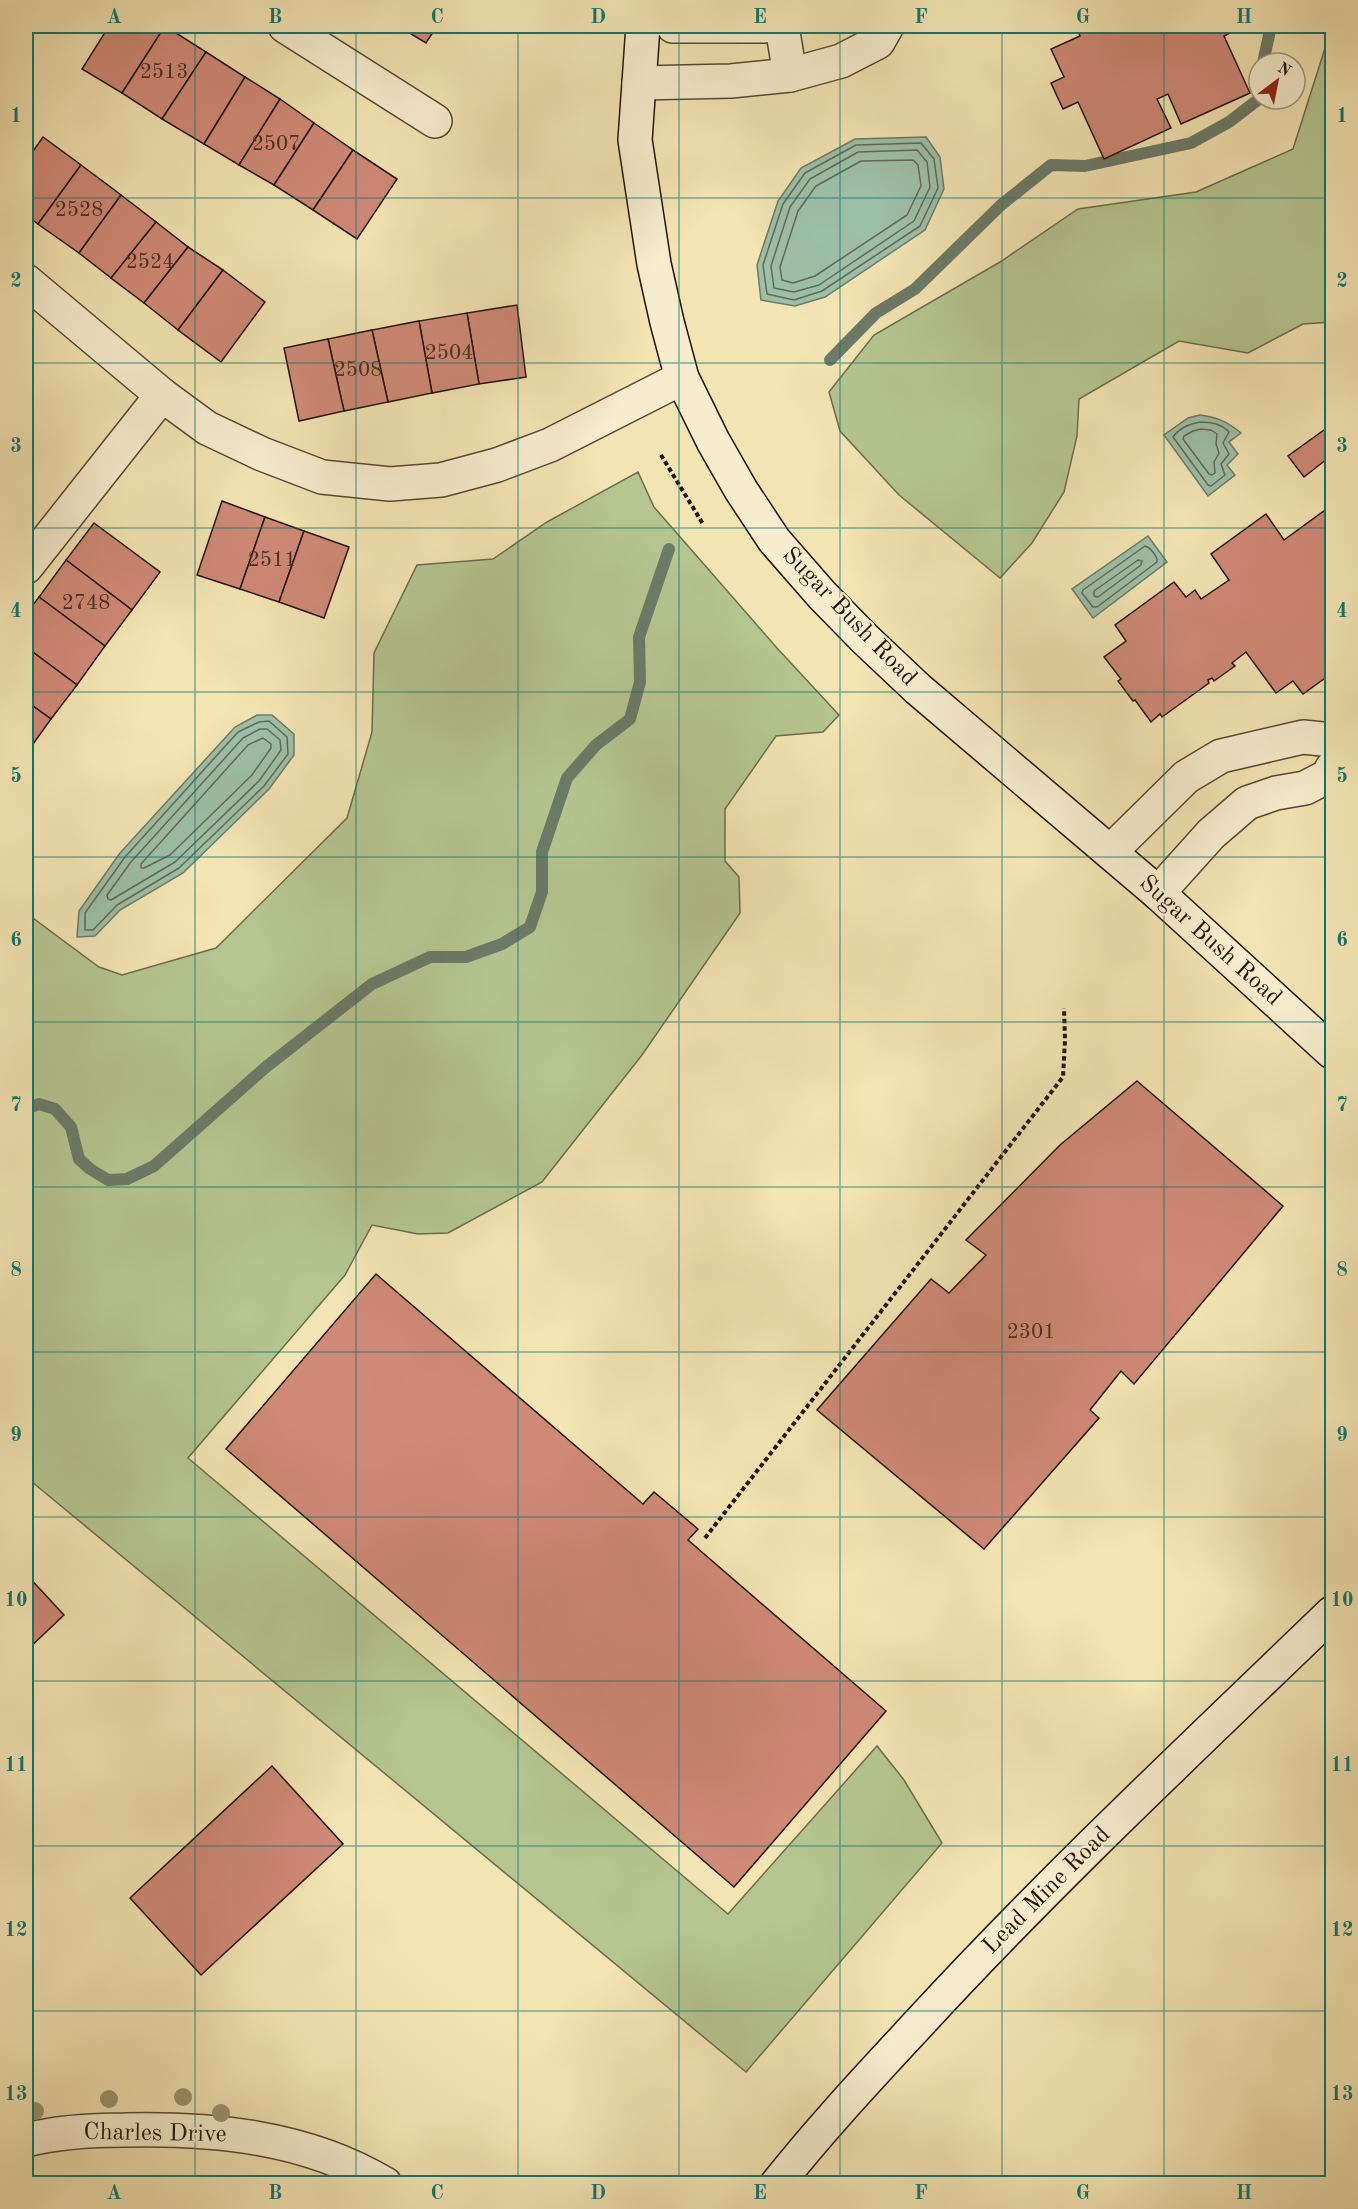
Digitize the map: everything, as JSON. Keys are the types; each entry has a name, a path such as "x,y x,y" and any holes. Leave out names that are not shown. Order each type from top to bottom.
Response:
{"street":[{"path":"285,26 435,121"},
{"name":"Sugar Bush Road","path":"643,26 635,140 654,264 682,378 713,441 741,490 774,540 822,595 918,689 1158,893 1332,1052"},
{"path":"673,26 764,26"},
{"path":"782,26 789,75"},
{"path":"639,82 732,81 789,75 841,61 878,42 887,26"},
{"path":"26,280 162,395 207,428 262,454 322,477 390,484 441,480 497,465 550,445 682,378"},
{"path":"26,567 162,395"},
{"path":"1110,852 1186,777 1221,756 1303,737 1332,740"},
{"path":"1158,893 1211,834 1247,803 1276,793 1305,788 1328,776 1332,768"},
{"name":"Lead Mine Road","path":"777,2184 874,2071 999,1937 1332,1613"},
{"name":"Charles Drive","path":"26,2140 90,2130 168,2129 231,2133 291,2145 332,2159 385,2184"}],"path":[{"path":"661,455 703,524"},
{"path":"705,1538 1063,1077 1064,1008"}],"shaded area":[{"path":"1332,26 1332,322 1303,324 1248,353 1179,341 1079,399 1077,436 1064,492 1032,543 1000,578 899,495 840,431 829,392 874,335 1000,262 1078,209 1196,192 1293,149 1305,111 1307,111"},
{"path":"638,472 654,507 839,715 823,732 776,736 725,809 725,861 739,877 740,913 642,1055 542,1182 448,1233 418,1234 372,1225 345,1275 188,1458 728,1914 877,1746 904,1780 942,1843 746,2072 26,1477 26,987 28,981 26,976 26,913 99,967 122,975 216,948 347,818 372,732 374,653 417,565 493,559 547,522"}],"water":[{"path":"926,137 940,157 944,189 925,230 825,297 795,306 761,300 757,265 778,201 801,168 855,139"},
{"path":"1200,415 1222,421 1241,433 1229,442 1238,454 1227,465 1235,475 1208,496 1164,435 1188,418"},
{"path":"1148,536 1167,562 1093,618 1072,589"},
{"path":"257,715 272,715 294,734 294,755 269,789 183,873 120,910 95,936 77,937 79,911 120,853 235,727"}],"building":[{"path":"109,26 165,26 122,93 82,69"},
{"path":"165,26 206,52 162,119 122,93"},
{"path":"398,26 437,26 426,43"},
{"path":"1084,26 1227,26 1230,33 1224,36 1247,86 1247,94 1181,124 1168,94 1157,99 1171,128 1104,159 1078,102 1063,109 1051,83 1064,77 1051,49 1080,36 1077,28"},
{"path":"206,52 245,77 204,144 162,119"},
{"path":"245,77 280,99 239,165 204,144"},
{"path":"280,99 314,123 274,185 239,165"},
{"path":"314,123 353,150 313,210 274,185"},
{"path":"43,137 81,165 38,224 26,215 26,161"},
{"path":"353,150 397,179 357,239 313,210"},
{"path":"81,165 121,195 79,253 38,224"},
{"path":"121,195 156,222 111,278 79,253"},
{"path":"156,222 188,247 144,303 111,278"},
{"path":"188,247 223,270 178,330 144,303"},
{"path":"223,270 265,302 221,362 178,330"},
{"path":"517,305 526,377 479,384 467,313"},
{"path":"467,313 479,384 432,393 419,321"},
{"path":"419,321 432,393 388,402 372,330"},
{"path":"372,330 388,402 344,411 328,339"},
{"path":"328,339 344,411 299,421 284,348"},
{"path":"1324,430 1332,442 1332,455 1304,477 1288,456"},
{"path":"222,501 265,517 240,589 197,575"},
{"path":"1332,505 1332,673 1303,694 1293,681 1276,693 1246,652 1232,663 1235,666 1214,681 1212,678 1208,680 1209,683 1162,717 1160,714 1151,722 1118,681 1121,679 1104,657 1126,641 1115,625 1174,582 1186,597 1195,590 1201,599 1229,580 1211,554 1266,514 1284,540"},
{"path":"265,517 304,531 279,602 240,589"},
{"path":"94,523 160,572 132,610 66,560"},
{"path":"304,531 349,547 324,618 279,602"},
{"path":"66,560 132,610 105,646 39,597"},
{"path":"39,597 105,646 77,685 26,647 26,614"},
{"path":"26,647 77,685 51,719 26,701"},
{"path":"26,701 51,719 26,754"},
{"path":"1137,1081 1283,1206 1134,1384 1121,1371 1090,1410 1099,1418 984,1549 817,1410 931,1279 949,1293 986,1255 966,1240 1060,1145"},
{"path":"376,1274 643,1504 654,1492 698,1529 688,1540 886,1711 734,1887 226,1449"},
{"path":"26,1574 64,1615 26,1651"},
{"path":"272,1766 343,1844 201,1975 130,1898"},
{"path":"1332,2134 1332,2184 1326,2135"}],"waterway":[{"path":"1266,51 1271,26"},
{"path":"830,360 876,313 915,289 1001,205 1051,165 1085,166 1191,143 1229,122 1247,108"},
{"path":"26,1109 39,1104 55,1109 71,1127 79,1159 108,1180 127,1179 154,1166 266,1067 372,984 430,957 466,957 502,944 530,927 542,892 542,852 567,778 596,745 630,719 640,682 639,637 669,549"}]}
